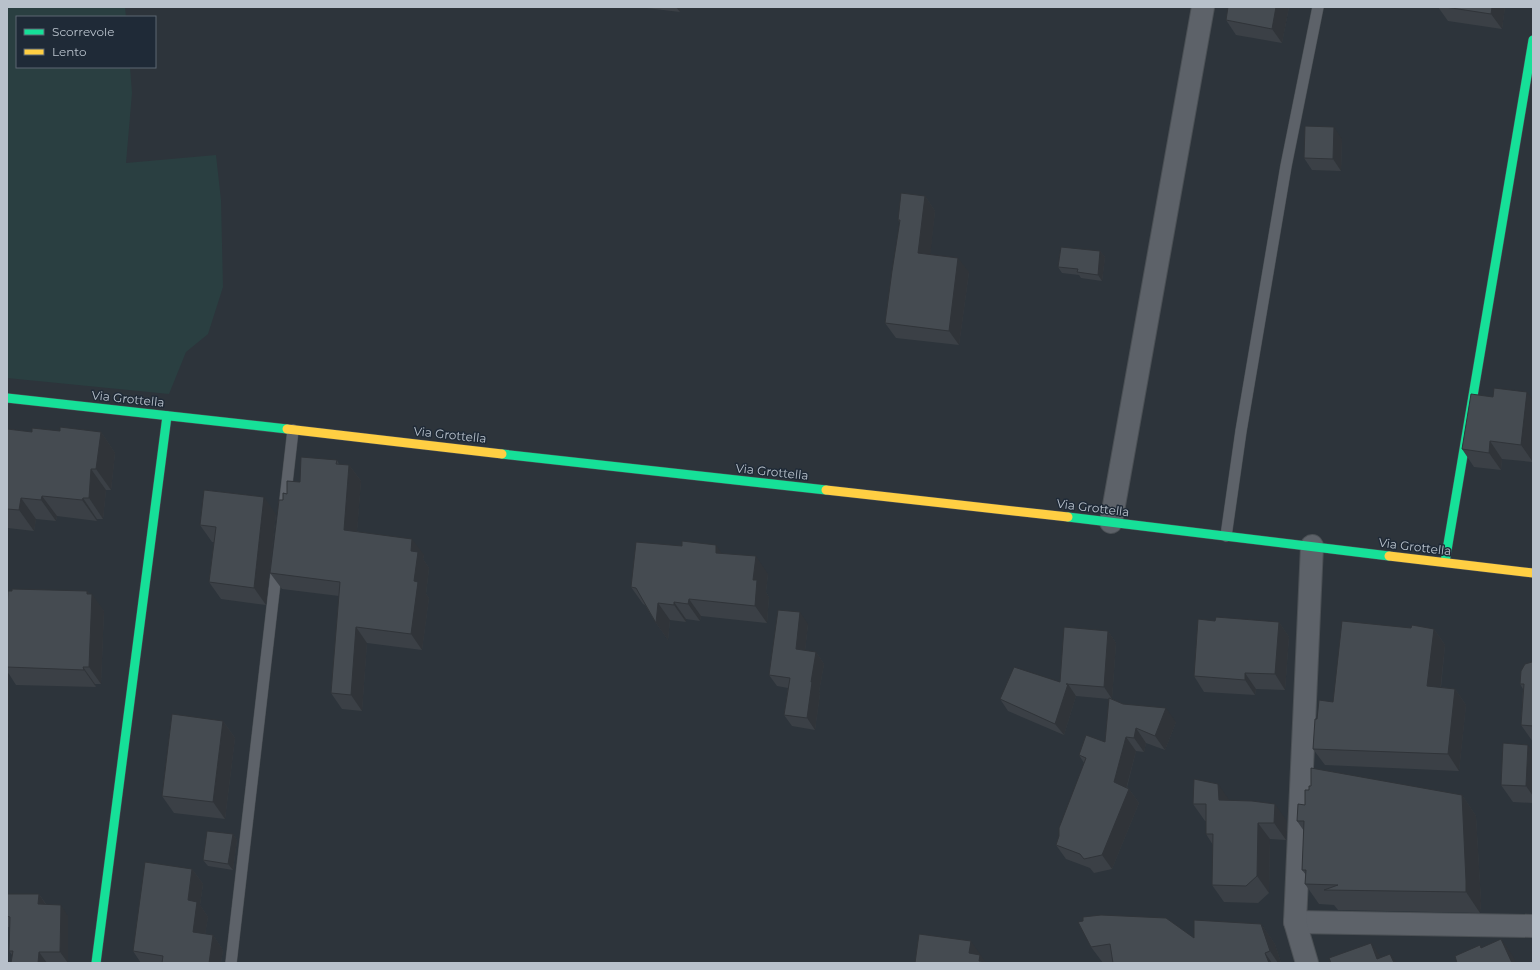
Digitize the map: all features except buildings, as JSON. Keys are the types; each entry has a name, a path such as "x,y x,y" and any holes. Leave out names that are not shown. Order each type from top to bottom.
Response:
{"street":[{"path":"1111,522 1203,7"},
{"path":"1445,562 1533,40"},
{"name":"Via Grottella","path":"7,398 1111,522 1533,573"},
{"path":"96,963 167,416"},
{"path":"1308,963 1295,922 1312,546"},
{"path":"1295,922 1533,926"}],"lane":[{"path":"1226,536 1241,431 1284,174 1318,7"},
{"path":"282,523 293,430"},
{"path":"231,963 278,555"}],"green space":[{"path":"7,7 125,7 126,16 16,16 16,68 130,68 132,93 126,163 216,155 221,200 223,287 208,334 186,352 169,394 7,378"}],"traffic: fast":[{"path":"1445,562 1533,40"},
{"path":"7,398 287,429"},
{"path":"96,963 167,416"},
{"path":"502,454 826,490"},
{"path":"1068,517 1389,556"}],"traffic: slow":[{"path":"287,429 502,454"},
{"path":"826,490 1068,517"},
{"path":"1389,556 1533,573"}]}
